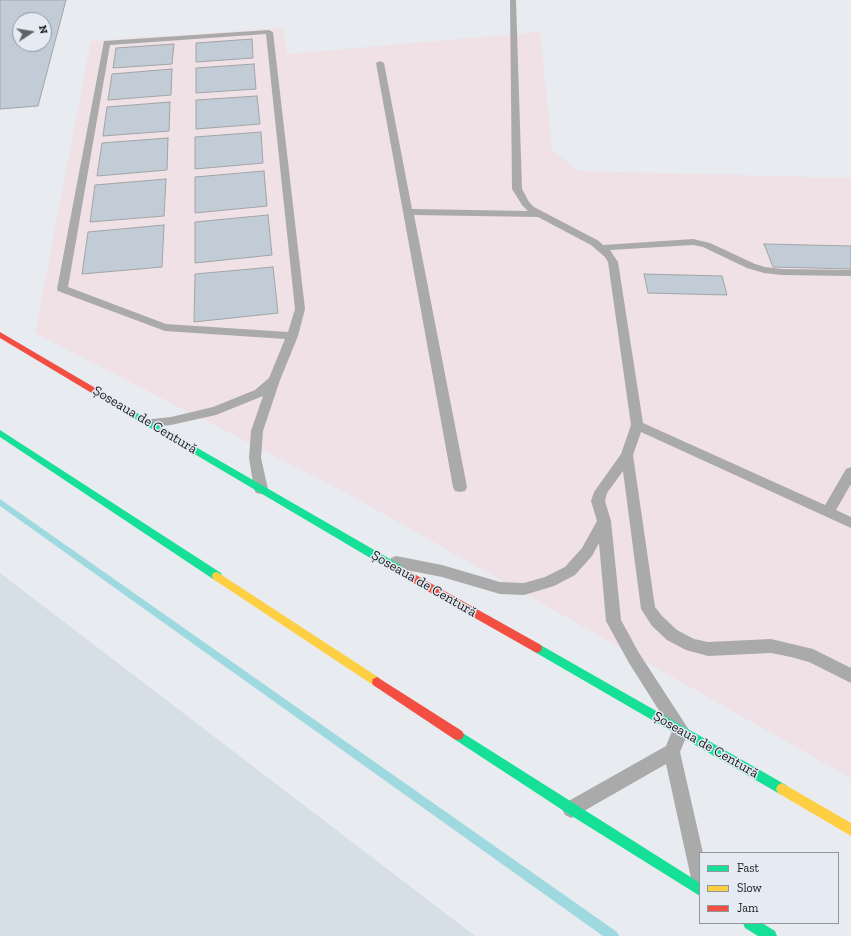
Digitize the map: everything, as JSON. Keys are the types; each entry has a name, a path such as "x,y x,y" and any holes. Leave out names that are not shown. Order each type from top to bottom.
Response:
{"main road":[{"name":"Șoseaua de Centură","path":"0,335 152,423 380,559 682,730 851,830"},
{"path":"0,433 571,809 699,889"},
{"path":"752,924 770,936"}],"lane":[{"path":"513,0 517,189 525,203 538,214 595,243 602,248 613,262 637,424 627,455 601,492 598,501 604,521 614,621 634,658 682,730 672,752 571,809"},
{"path":"261,489 257,474 255,445 257,431 274,380 292,336 300,309 269,32 107,43 62,289 165,327 292,336"},
{"path":"380,63 460,487"},
{"path":"408,212 538,214"},
{"path":"602,248 693,242 706,245 751,266 764,270 782,272 851,273"},
{"path":"152,423 178,420 216,411 259,393 274,380"},
{"path":"637,424 851,522"},
{"path":"627,455 648,610 657,621 672,635 691,645 708,649 771,646 813,656 851,676"},
{"path":"828,512 851,472"},
{"path":"380,559 442,571 500,588 524,589 549,582 570,570 587,552 604,521"},
{"path":"672,752 699,874"}],"shaded area":[{"path":"283,28 287,54 540,32 552,150 579,171 851,178 851,778 352,496 35,333 91,41"},
{"path":"0,573 475,936 0,936"}],"building":[{"path":"0,0 66,0 38,106 0,109"},
{"path":"252,39 253,58 196,62 196,43"},
{"path":"174,44 172,64 113,68 116,48"},
{"path":"254,64 256,89 196,93 196,68"},
{"path":"172,69 171,95 108,100 112,74"},
{"path":"257,96 260,124 196,129 196,100"},
{"path":"170,102 169,131 103,136 107,107"},
{"path":"261,132 263,163 195,169 195,137"},
{"path":"168,138 167,170 97,176 102,143"},
{"path":"264,171 267,206 195,213 195,177"},
{"path":"166,179 164,216 90,222 95,185"},
{"path":"268,215 272,255 195,263 195,222"},
{"path":"164,225 162,267 82,274 88,232"},
{"path":"764,244 851,246 851,269 773,267"},
{"path":"273,267 278,313 194,322 195,274"},
{"path":"644,274 722,276 727,295 648,293"}],"waterway":[{"path":"0,502 613,936"}],"traffic: fast":[{"path":"123,408 398,569"},
{"path":"0,433 217,576"},
{"path":"537,648 782,789"},
{"path":"458,735 571,809 699,889"},
{"path":"752,924 770,936"}],"traffic: slow":[{"path":"217,576 377,682"},
{"path":"782,789 851,830"}],"traffic: jam":[{"path":"0,335 123,408"},
{"path":"398,569 537,648"},
{"path":"377,682 458,735"}]}
